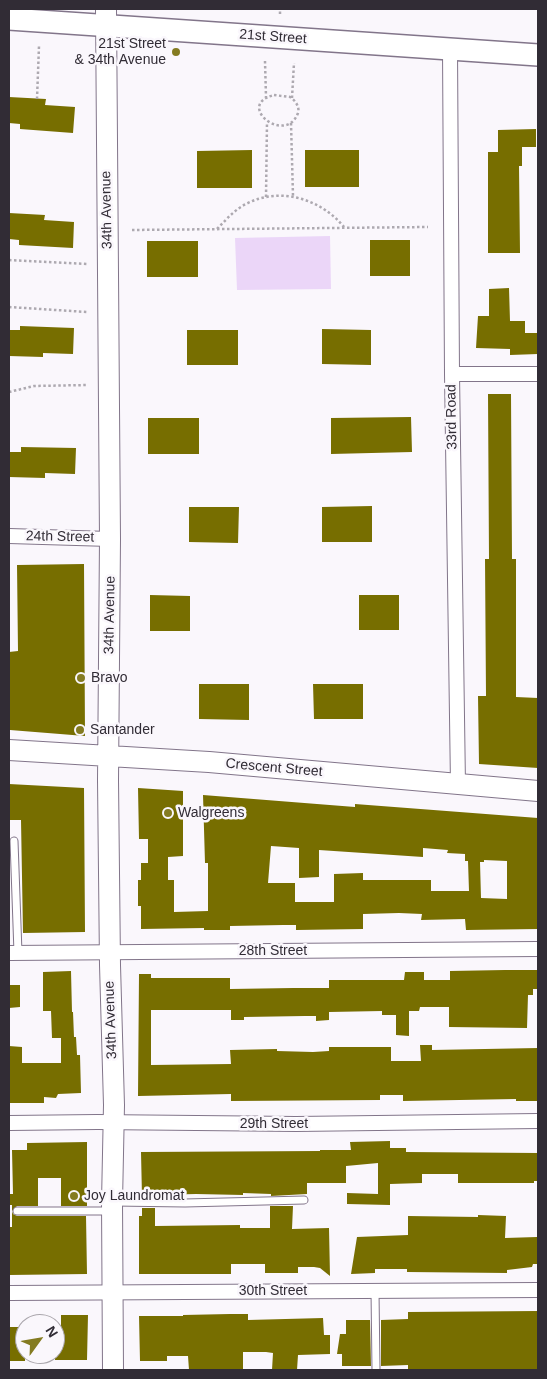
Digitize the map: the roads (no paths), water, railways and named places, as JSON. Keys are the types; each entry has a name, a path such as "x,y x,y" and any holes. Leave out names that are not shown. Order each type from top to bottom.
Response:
{"main road":[{"name":"21st Street","path":"9,19 106,17 450,49 538,55"}],"street":[{"name":"34th Avenue","path":"106,17 110,539 110,952 114,1122 112,1206 113,1370"},
{"name":"33rd Road","path":"450,49 452,374 458,785"},
{"path":"452,374 538,374"},
{"name":"24th Street","path":"9,536 110,539"},
{"name":"Crescent Street","path":"9,750 208,762 538,792"},
{"name":"28th Street","path":"13,953 538,949"},
{"name":"29th Street","path":"9,1123 296,1124 538,1121"},
{"name":"30th Street","path":"9,1293 538,1290"}],"lane":[{"path":"13,953 14,841"},
{"path":"17,1211 194,1202 304,1200"},
{"path":"375,1291 376,1370"}],"place":[{"name":"21st Street & 34th Avenue","path":"176,52"},
{"name":"Bravo","path":"81,678"},
{"name":"Santander","path":"80,730"},
{"name":"Walgreens","path":"168,813"},
{"name":"Joy Laundromat","path":"74,1196"}]}
